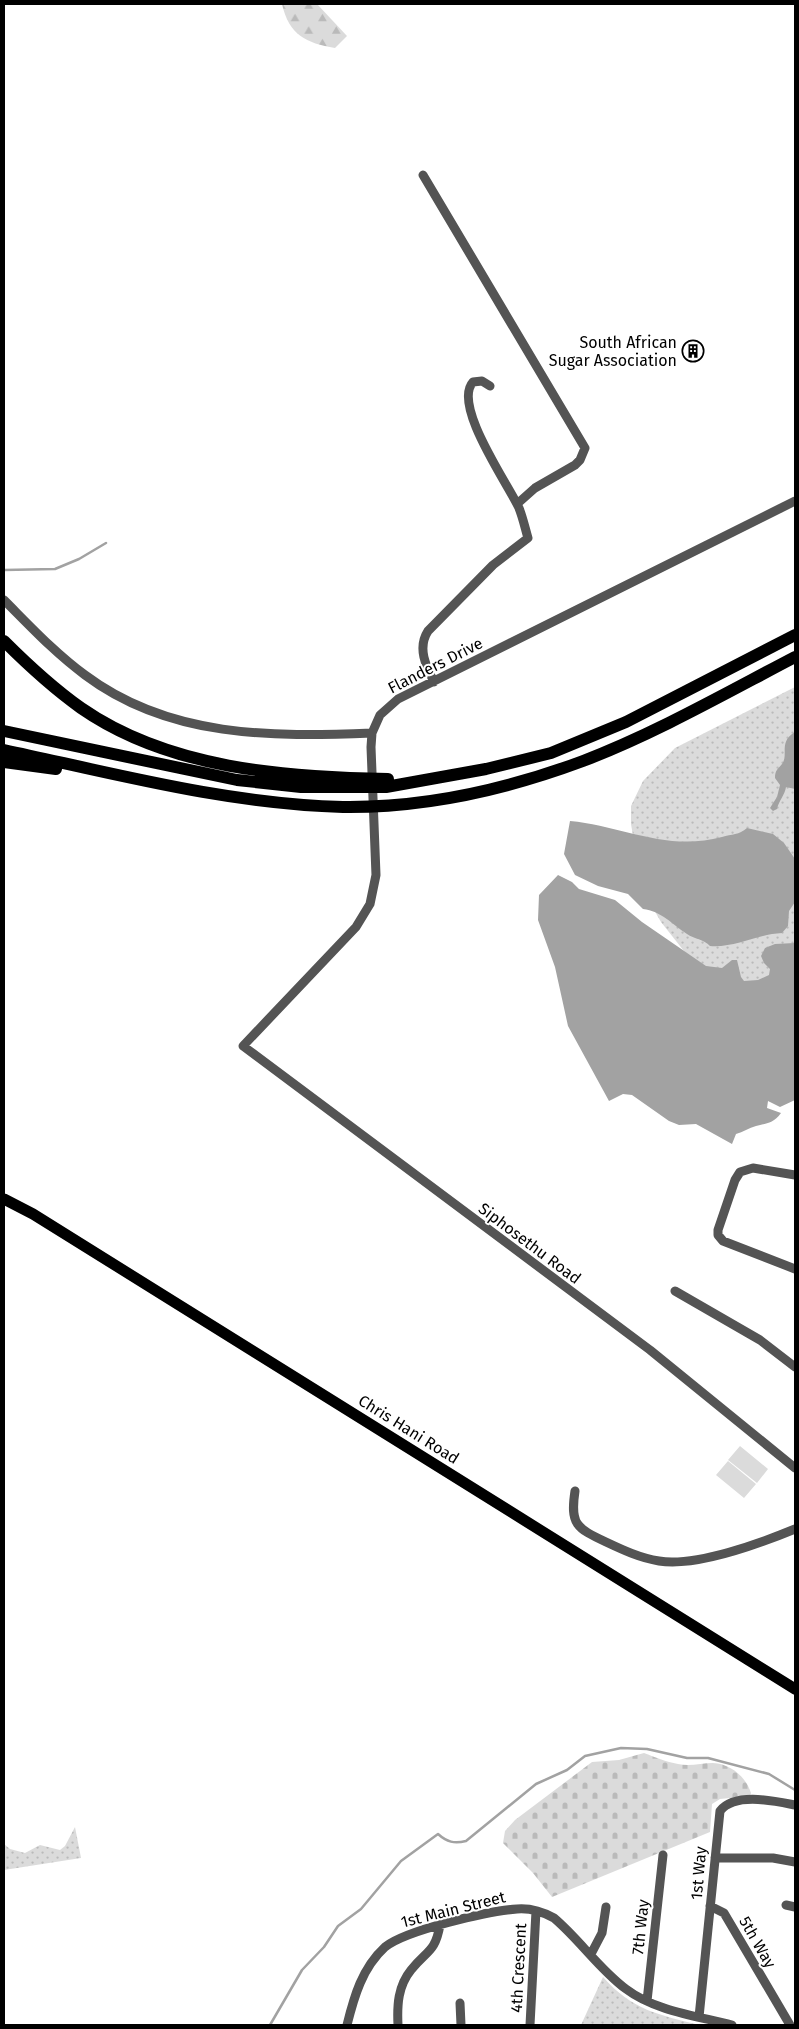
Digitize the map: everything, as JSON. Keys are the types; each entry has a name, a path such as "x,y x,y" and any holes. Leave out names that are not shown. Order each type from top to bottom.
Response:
{"highway":[{"path":"4,731 237,780 301,787 386,787 420,779 524,762 578,743 626,722 795,635"},
{"path":"4,641 34,670 82,709 133,737 158,747 261,771 337,778 420,779"},
{"path":"4,750 221,796 308,805 368,806 454,797 521,781 584,761 685,714 795,657"},
{"path":"4,762 133,778"}],"main road":[{"name":"Chris Hani Road","path":"4,1199 40,1218 795,1689"}],"street":[{"path":"422,174 585,448 575,465 535,488 517,504"},
{"path":"434,682 426,666 423,638 493,565 528,538 517,504 485,448 468,402 467,392 473,382 482,381 490,386"},
{"name":"Flanders Drive","path":"243,1046 356,927 364,916 374,890 376,875 371,757 372,733 380,715 387,706 795,501"},
{"path":"4,600 53,648 85,675 145,710 201,727 260,734 296,736 372,733"},
{"name":"Siphosethu Road","path":"243,1046 650,1350 795,1468"},
{"path":"795,1176 753,1168 740,1172 735,1180 718,1230 718,1235 723,1241 795,1269"},
{"path":"675,1291 760,1340 795,1366"},
{"path":"575,1491 572,1512 577,1523 584,1531 641,1557 659,1561 677,1563 705,1559 795,1529"},
{"name":"1st Way","path":"700,2017 718,1816 720,1811 728,1803 739,1800 773,1801 795,1805"},
{"name":"7th Way","path":"647,2001 663,1855"},
{"path":"715,1858 773,1858 795,1862"},
{"name":"5th Way","path":"710,1906 724,1913 790,2025"},
{"path":"590,1954 602,1933 606,1907"},
{"name":"1st Main Street","path":"347,2025 358,1986 374,1960 399,1938 440,1925 518,1909 536,1911 554,1918 624,1987 647,2001 732,2025"},
{"name":"4th Crescent","path":"530,2025 536,1911"},
{"path":"398,2025 397,2003 405,1980 411,1970 434,1947 440,1925"},
{"path":"460,2003 461,2025"}],"green space":[{"path":"282,4 317,4 347,36 335,48 307,40 300,36 289,23"},
{"path":"795,687 795,1027 710,984 661,922 650,903 638,865 631,824 631,806 643,781 675,748"},
{"path":"740,1446 768,1469 757,1483 728,1460"},
{"path":"728,1461 756,1484 744,1498 716,1475"},
{"path":"644,1753 682,1765 713,1763 726,1766 742,1777 749,1787 750,1796 720,1799 712,1804 710,1832 552,1897 533,1873 503,1843 505,1831 515,1820 592,1762 619,1760"},
{"path":"75,1827 81,1858 4,1870 4,1844 10,1849 25,1853 40,1845 60,1850 65,1846"},
{"path":"603,1977 625,1997 647,2010 700,2025 581,2025"}],"shaded area":[{"path":"795,732 795,789 786,787 777,809 773,811 770,808 777,797 780,785 775,778 776,773 785,757 785,744"},
{"path":"570,821 663,840 682,842 722,837 738,833 747,828 773,834 784,843 795,859 795,902 789,911 788,926 782,933 728,945 710,946 687,934 661,915 643,909 628,894 598,886 575,875 564,854"},
{"path":"558,875 572,882 579,889 615,900 642,922 706,966 722,968 732,960 737,960 741,977 744,981 758,980 769,975 770,969 764,963 761,956 765,948 775,944 795,943 795,1100 780,1107 768,1101 767,1108 781,1113 769,1123 736,1134 732,1144 696,1124 679,1125 669,1121 632,1095 623,1094 609,1101 568,1026 555,967 538,920 539,895"}],"waterway":[{"path":"4,570 55,569 79,559 106,543"},
{"path":"270,2025 302,1970 324,1947 338,1926 361,1909 401,1861 438,1834 451,1842 466,1841 536,1784 567,1770 585,1756 621,1748 647,1749 687,1758 708,1758 769,1774 795,1790"}],"place":[{"name":"South African Sugar Association","path":"693,351"}]}
